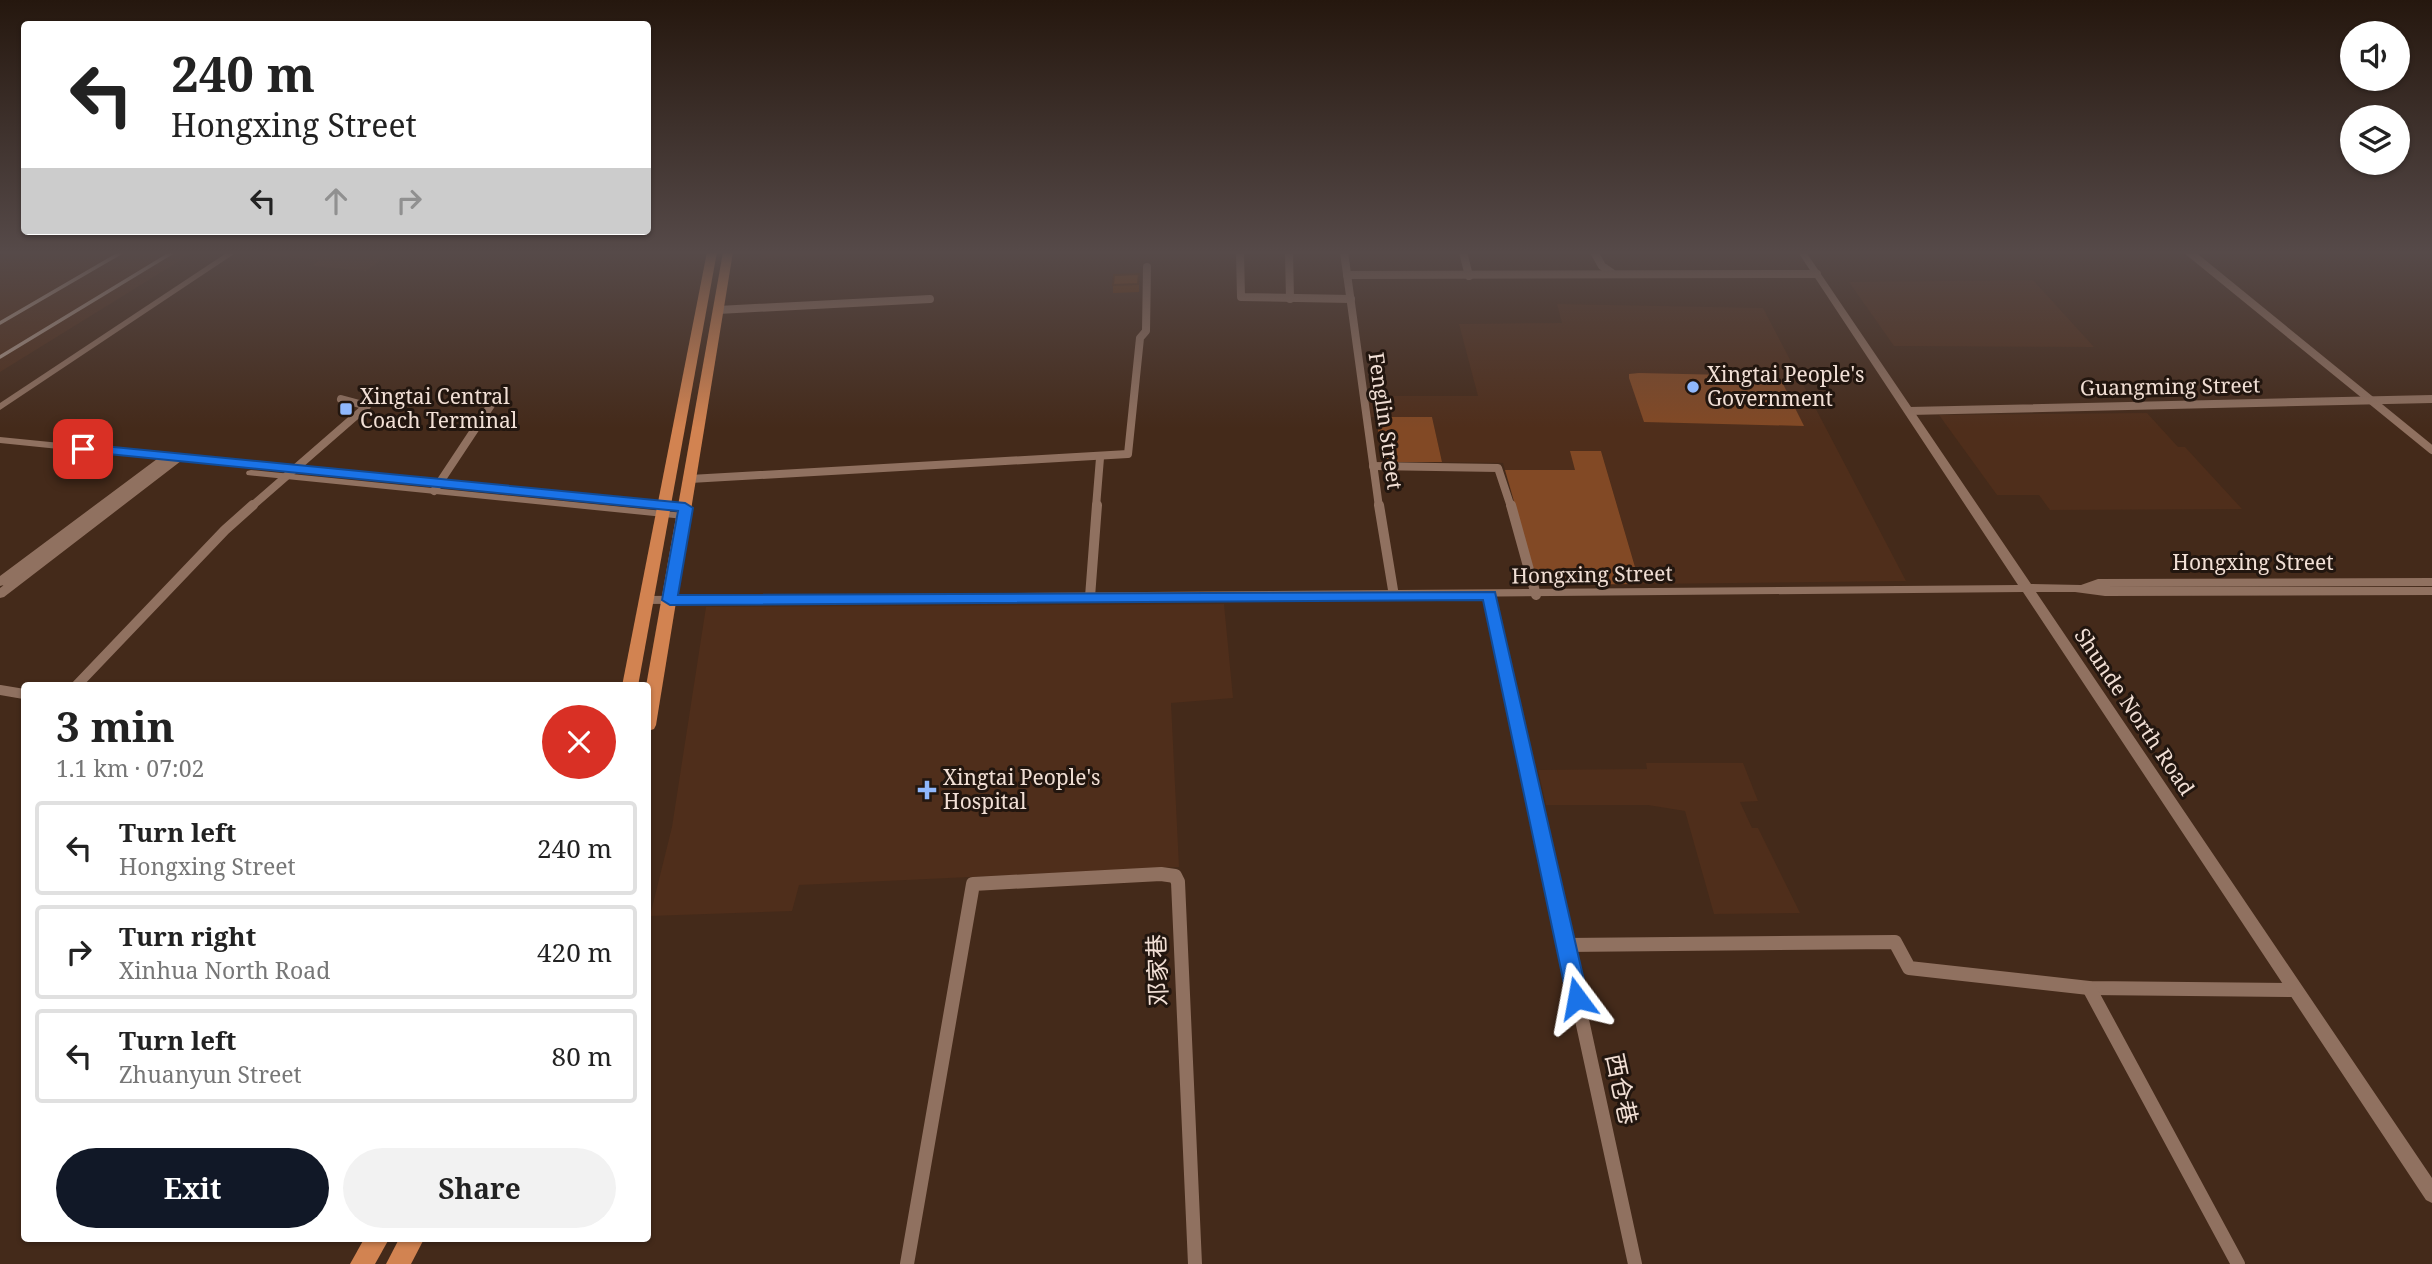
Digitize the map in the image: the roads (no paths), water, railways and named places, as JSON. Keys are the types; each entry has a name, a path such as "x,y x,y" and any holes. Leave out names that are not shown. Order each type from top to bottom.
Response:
{"main road":[{"path":"631,682 701,311"},
{"path":"651,708 718,311"},
{"path":"362,1264 375,1242"},
{"path":"398,1264 410,1242"}],"street":[{"path":"0,407 143,311"},
{"path":"690,479 1123,456 1130,452 1140,338 1146,331 1146,311"},
{"name":"Fenglin Street","path":"1352,311 1394,596"},
{"name":"Shunde North Road","path":"1842,311 2432,1195"},
{"path":"2261,311 2432,450"},
{"path":"80,682 190,565 289,473 367,406 341,399"},
{"name":"Guangming Street","path":"1909,411 2432,399"},
{"path":"436,487 491,405"},
{"path":"0,440 168,461 685,512"},
{"path":"0,449 168,461"},
{"path":"1090,597 1100,458"},
{"path":"0,582 168,461"},
{"path":"0,594 168,461"},
{"path":"1373,466 1498,468 1536,595"},
{"name":"Hongxing Street","path":"2075,588 2098,583 2432,582"},
{"name":"Hongxing Street","path":"646,600 1536,595 2075,588 2105,592 2432,591"},
{"name":"西仓巷","path":"1490,595 1635,1264"},
{"path":"0,690 21,694"},
{"name":"邓家巷","path":"907,1264 973,884 1161,874 1175,876 1178,882 1195,1264"},
{"path":"1565,945 1895,942 1909,968 2089,988 2294,990"},
{"path":"2089,988 2238,1264"}],"railway":[{"path":"0,323 21,311"},
{"path":"0,357 76,311"}],"place":[{"name":"Xingtai People's Government","path":"1693,387"},
{"name":"Xingtai Central Coach Terminal","path":"346,409"},
{"name":"Xingtai People's Hospital","path":"927,790"}]}
